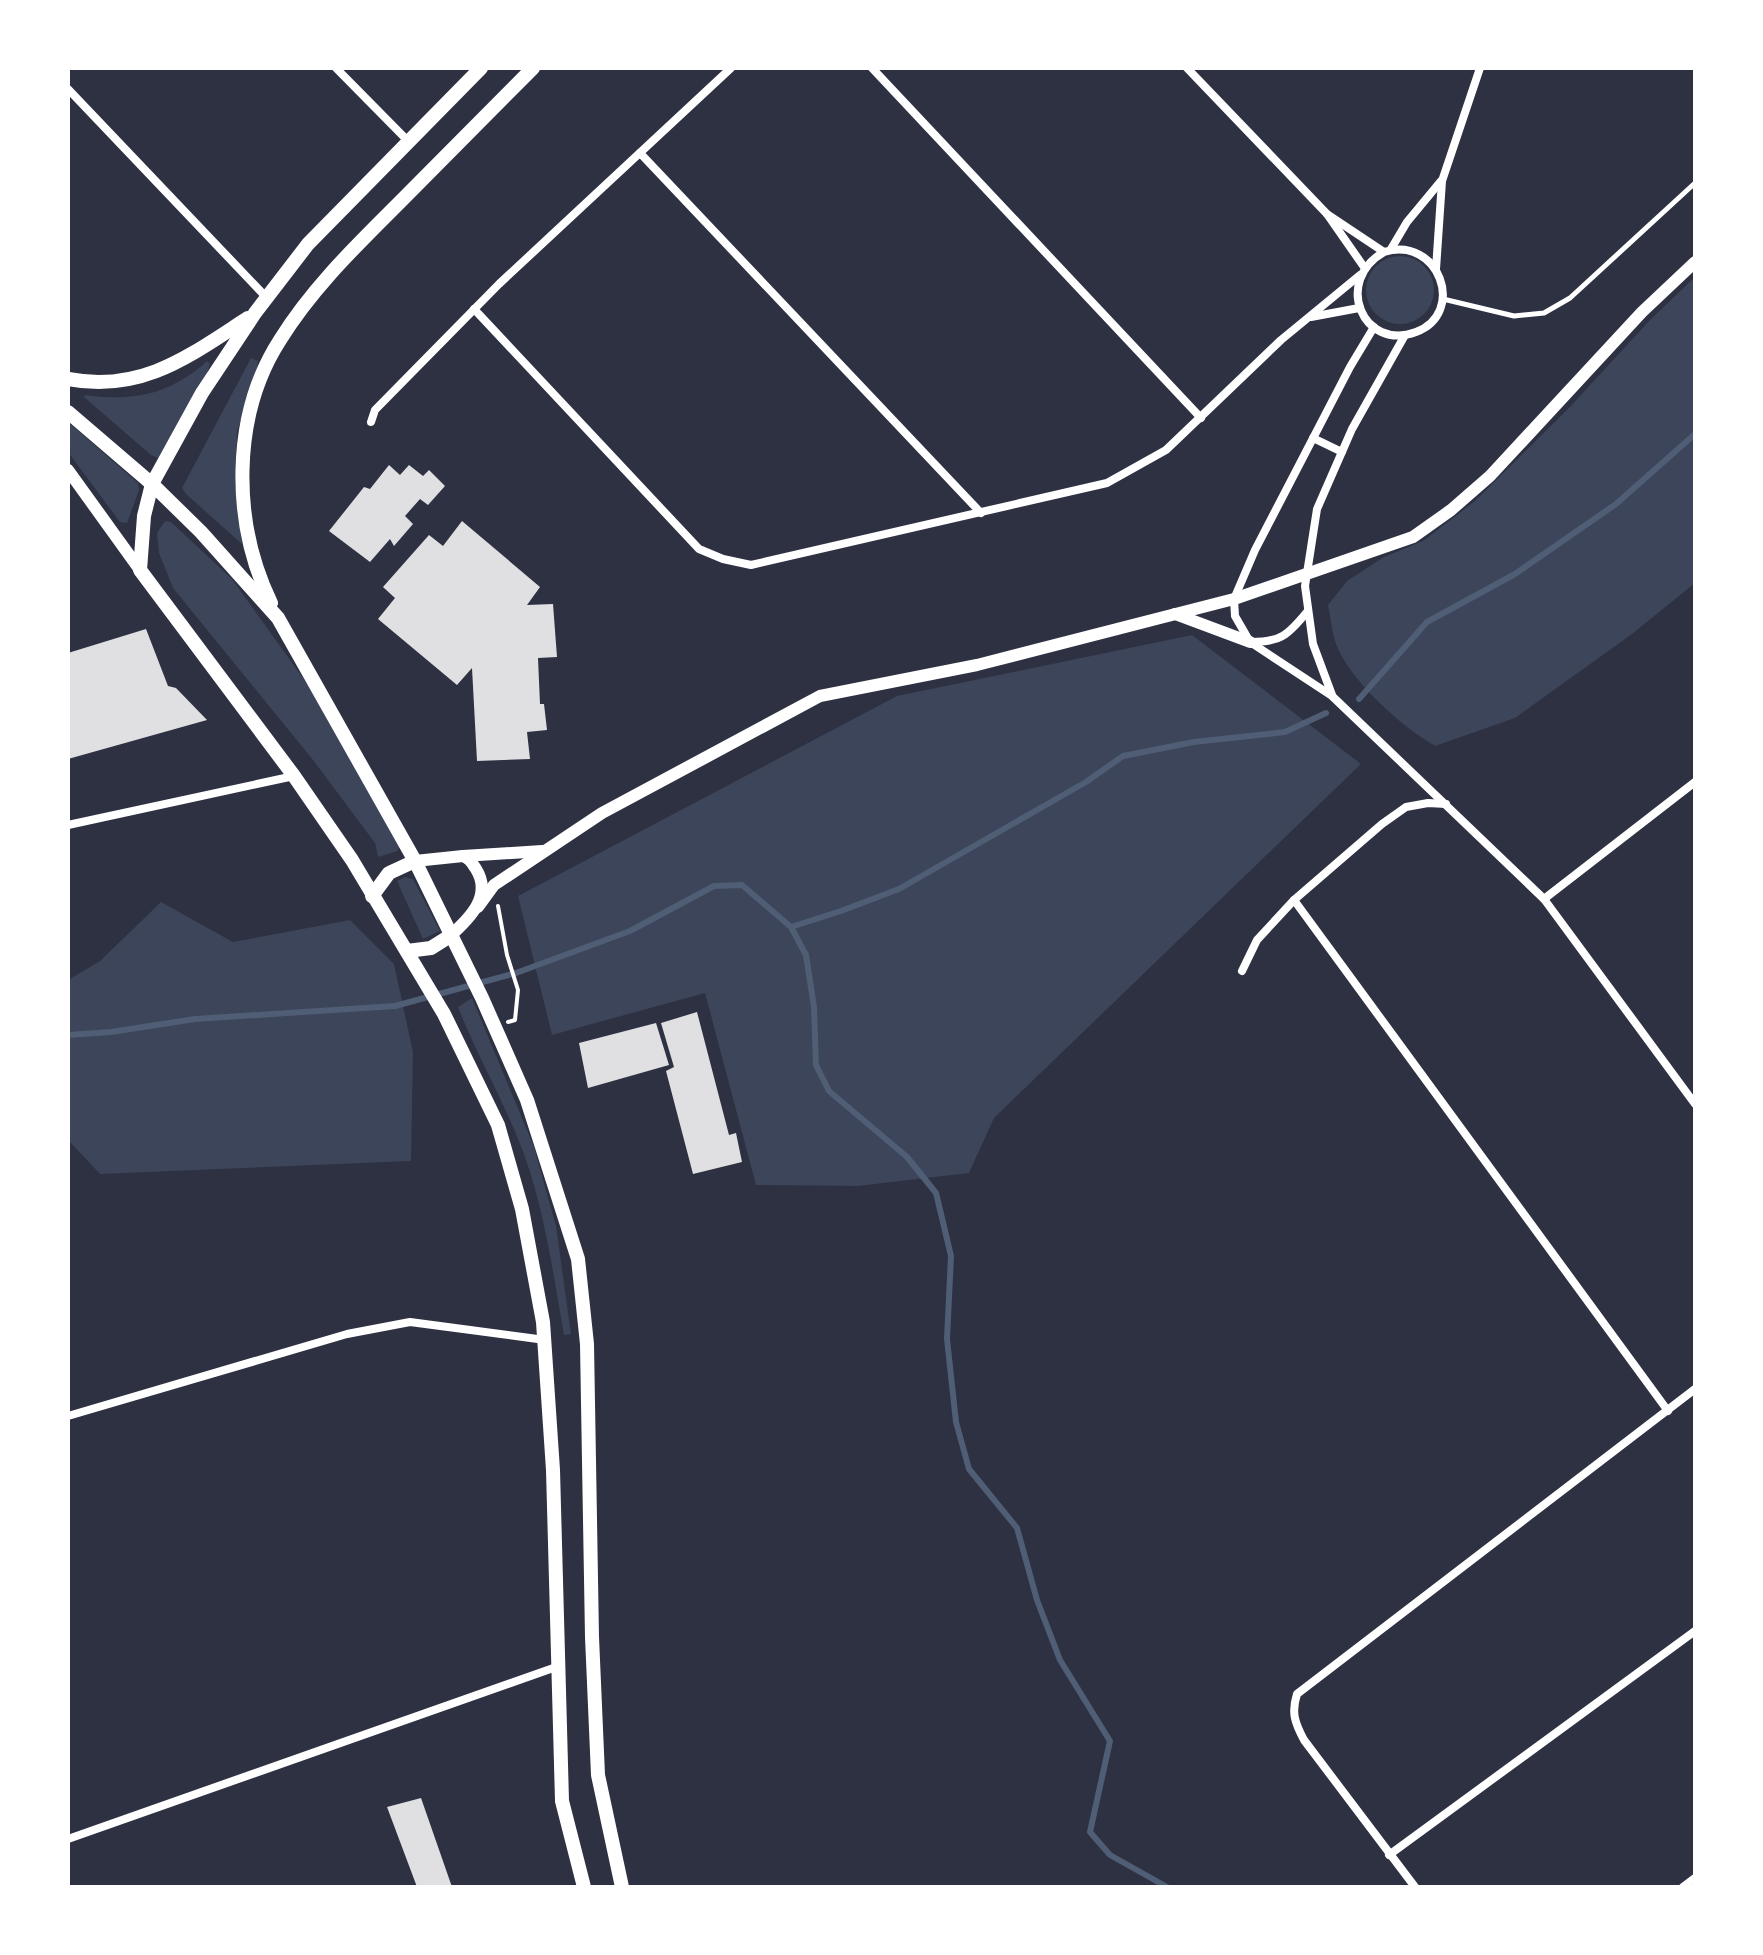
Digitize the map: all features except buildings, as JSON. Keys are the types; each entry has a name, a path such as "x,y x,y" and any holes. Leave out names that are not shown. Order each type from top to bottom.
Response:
{"main road":[{"path":"481,68 308,244 255,313 202,393 152,484 144,516 140,570 294,776 352,860 444,1014 498,1125 522,1209 545,1340 553,1470 562,1801 584,1887"},
{"path":"533,68 336,266 286,331 269,359 248,423 242,478 246,520 263,586 415,861 482,998 532,1113 578,1259 588,1358 592,1637 598,1775 622,1887"},
{"path":"68,379 105,383 145,376 184,359 255,313"},
{"path":"68,412 152,484 201,532 278,618"},
{"path":"372,896 389,873 415,861"},
{"path":"407,951 431,948 450,936"}],"street":[{"path":"336,68 409,142"},
{"path":"371,422 375,410 474,309 731,68"},
{"path":"872,68 1201,418"},
{"path":"1187,68 1327,214 1362,271"},
{"path":"1362,271 1357,285 1359,308 1374,327 1405,335 1419,331 1439,312 1443,289 1436,269 1442,181 1480,68"},
{"path":"68,89 267,298"},
{"path":"640,153 981,513"},
{"path":"474,309 699,549 723,559 751,565 1107,483 1166,450 1307,318 1388,250 1442,181"},
{"path":"1327,214 1388,250 1417,252 1436,269"},
{"path":"450,936 494,885 602,813 820,696 977,665 1234,599 1413,537 1451,510 1490,476 1642,312 1695,262"},
{"path":"1307,318 1359,308"},
{"path":"1250,642 1235,616 1234,599 1255,550 1374,327"},
{"path":"1332,696 1320,667 1307,612 1306,576 1317,509 1342,452 1405,335"},
{"path":"1313,438 1342,452"},
{"path":"68,470 140,570"},
{"path":"1250,642 1272,642 1281,638 1307,612"},
{"path":"1175,614 1250,642 1332,696 1447,804 1544,899 1695,1104"},
{"path":"68,825 294,776"},
{"path":"1544,899 1695,782"},
{"path":"1242,971 1257,940 1294,900 1406,807 1447,804"},
{"path":"415,861 546,851"},
{"path":"463,856 469,859 480,875 482,884 478,907"},
{"path":"1294,900 1668,1411"},
{"path":"68,1416 347,1334 410,1322 545,1340"},
{"path":"1415,1887 1304,1740 1295,1723 1292,1708 1297,1694 1695,1389"},
{"path":"1389,1855 1695,1631"},
{"path":"68,1839 559,1665"},
{"path":"1683,1887 1695,1878"}],"lane":[{"path":"1443,299 1514,316 1544,313 1570,298 1695,183"}],"path":[{"path":"495,1026 515,1020 517,987 509,961"}],"shaded area":[{"path":"1393,256 1407,256 1419,261 1429,271 1434,290 1429,309 1419,319 1407,324 1393,324 1381,319 1371,309 1366,297 1366,283 1371,271 1381,261"},
{"path":"1695,277 1695,583 1632,634 1515,718 1435,746 1394,716 1356,677 1336,644 1328,605 1347,581 1384,557 1423,541 1475,501"},
{"path":"251,358 258,361 257,368 237,432 236,490 243,545 182,488"},
{"path":"207,361 210,364 204,381 158,458 84,397 150,393 180,381"},
{"path":"68,422 138,483 139,490 127,523 120,522 68,452"},
{"path":"165,521 171,522 232,579 313,692 400,847 397,851 378,857 375,843 313,760 173,588 159,553 157,533"},
{"path":"1192,635 1361,764 994,1118 969,1173 858,1186 756,1185 705,993 552,1035 518,896 897,696"},
{"path":"405,877 413,879 440,931 423,939 397,881"},
{"path":"161,902 233,942 350,920 394,964 413,1052 411,1161 100,1174 68,1140 68,980 100,961"},
{"path":"472,998 534,1147 556,1226 571,1334 564,1335 545,1229 528,1166 458,1007"}],"waterway":[{"path":"1359,699 1427,622 1515,574 1616,504 1695,434"},
{"path":"791,927 899,889 1086,782 1123,756 1194,742 1285,732 1326,713"},
{"path":"68,1035 195,1019 395,1006 516,973 630,931 714,886 742,885 791,927 806,955 814,1007 816,1065 829,1091 907,1157 936,1193 951,1256 947,1339 956,1422 969,1469 1017,1528 1037,1600 1060,1660 1110,1741 1090,1832 1110,1855 1167,1887"}]}
